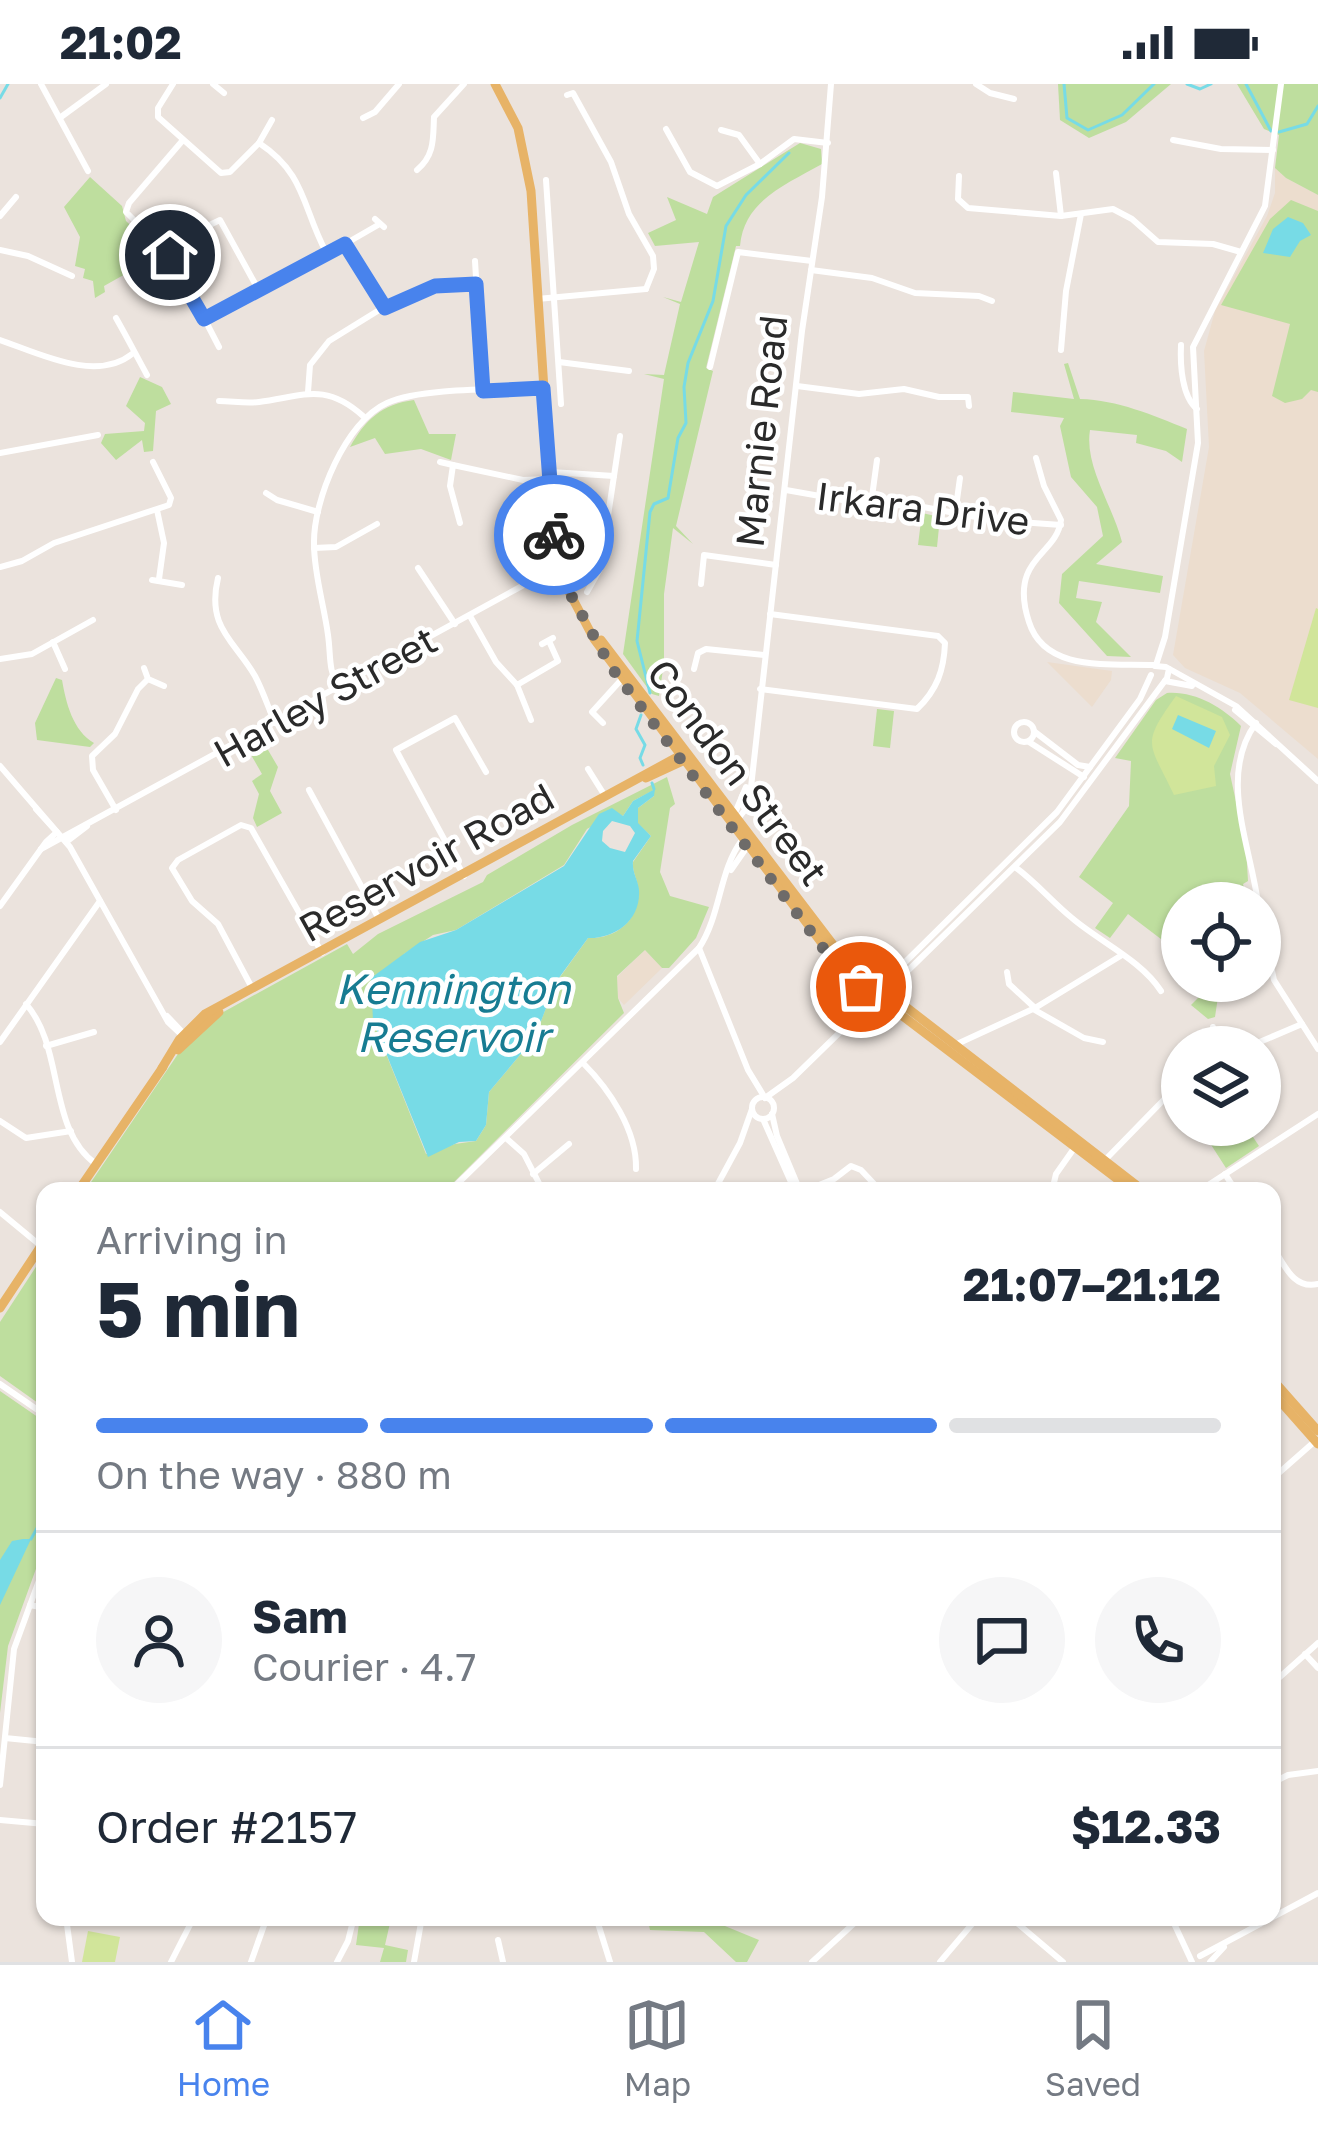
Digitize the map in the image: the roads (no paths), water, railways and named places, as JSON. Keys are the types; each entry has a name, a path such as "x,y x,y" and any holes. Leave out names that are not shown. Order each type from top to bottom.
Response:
{"main road":[{"name":"Condon Street","path":"492,84 518,128 533,208 548,476 560,569 575,604 621,680 834,948 972,1069 1133,1182"},
{"name":"Condon Street","path":"575,604 683,758"},
{"name":"Reservoir Road","path":"84,1182 185,1036 253,990 683,758"},
{"name":"Condon Street","path":"733,821 745,844 836,963 968,1055 1123,1182"},
{"path":"956,1047 972,1069"},
{"path":"0,1308 36,1254"},
{"path":"1281,1402 1317,1438"}],"street":[{"path":"40,84 88,171"},
{"path":"59,118 106,84"},
{"path":"213,84 224,93"},
{"path":"362,118 375,112 399,84"},
{"path":"417,170 434,140 434,117 464,84"},
{"name":"Marnie Road","path":"733,821 748,805 828,143 831,84"},
{"path":"976,84 1014,99"},
{"path":"719,1182 753,1106 793,1078 1050,820 1140,699 1165,637 1198,443 1193,347 1267,200 1281,84"},
{"path":"170,85 157,113 224,173 259,143 274,119"},
{"path":"537,299 647,291 654,269 653,256 625,206 595,128 574,93"},
{"path":"54,106 70,107"},
{"path":"668,128 687,168 717,186 794,140 828,143"},
{"path":"720,129 739,135 760,164"},
{"path":"183,140 126,210 129,219 174,260 219,347"},
{"path":"1172,140 1221,149 1274,150"},
{"path":"259,143 297,179 326,252"},
{"path":"1056,173 1061,216"},
{"path":"959,176 957,195 964,207 1061,216 1113,209 1158,242 1214,244 1241,252"},
{"path":"546,180 561,404"},
{"path":"0,216 16,197"},
{"path":"1061,350 1065,297 1081,214"},
{"path":"199,230 220,220 258,289"},
{"path":"204,319 379,224"},
{"path":"345,244 384,307"},
{"path":"0,250 64,269 72,276"},
{"path":"710,367 738,253 872,278 915,293 979,296 992,301"},
{"path":"475,261 483,391"},
{"path":"308,392 308,371 322,348 384,307 435,286 476,284"},
{"path":"116,318 147,375"},
{"path":"0,340 92,366 132,354"},
{"path":"1180,345 1189,402 1197,409"},
{"path":"559,362 629,371"},
{"path":"797,386 859,394 910,389 939,397 968,397 969,406"},
{"path":"338,688 327,664 328,638 314,548 318,512 346,444 364,417 401,398 543,388"},
{"path":"219,401 262,402 308,392 334,398 364,417"},
{"path":"587,592 597,577 608,526 620,434"},
{"path":"0,453 98,435"},
{"path":"0,567 171,502 153,458"},
{"path":"1036,458 1061,524 1025,582 1026,613 1045,650 1060,657 1168,669 1229,703 1318,781"},
{"path":"871,505 876,459"},
{"path":"440,462 523,480 614,476"},
{"path":"453,465 450,485 461,525"},
{"path":"955,514 961,478"},
{"name":"Irkara Drive","path":"786,490 871,505 911,505 1061,524"},
{"path":"266,493 318,512"},
{"path":"157,510 164,543 156,580 182,585"},
{"path":"580,521 608,526"},
{"path":"314,548 336,547 377,524"},
{"path":"701,584 704,555 776,565"},
{"path":"418,568 455,624"},
{"name":"Harley Street","path":"1,901 41,849 560,569"},
{"path":"218,578 214,600 226,639 254,674 275,722"},
{"path":"760,689 917,709 941,676 946,646 938,636 770,614"},
{"path":"470,616 496,662 517,685 531,720"},
{"path":"0,659 32,654 93,620"},
{"path":"880,993 1064,817 1164,682 1168,669 1165,637"},
{"path":"517,685 558,661 548,640"},
{"path":"53,642 65,669"},
{"path":"694,669 702,649 765,656"},
{"path":"144,668 148,679 164,686"},
{"path":"1153,669 1164,682 1196,687"},
{"path":"116,811 93,770 92,756 116,734 138,689 148,679"},
{"path":"602,723 592,712 621,680"},
{"path":"464,876 396,750 455,718 486,772"},
{"path":"1090,767 1078,765 1027,722 1016,726 1017,740 1029,742 1083,777 1093,777"},
{"path":"1254,882 1236,776 1240,754 1255,725"},
{"path":"1029,742 1035,732"},
{"path":"0,766 62,837 170,1025 185,1036"},
{"path":"588,769 606,797"},
{"path":"309,790 380,921"},
{"path":"253,990 218,924 191,901 172,868 178,860 241,825 250,828 322,953"},
{"path":"460,1182 696,951 745,844"},
{"path":"1015,867 1161,991"},
{"path":"0,1042 100,901"},
{"path":"696,951 748,1070 773,1111 797,1182"},
{"path":"956,1047 1034,1008 1122,955"},
{"path":"1007,972 1009,984 1034,1008 1084,1038 1103,1042"},
{"path":"897,1002 904,974"},
{"path":"1281,990 1318,1049"},
{"path":"26,1004 46,1046 75,1148 96,1164"},
{"path":"1281,1033 1302,1024"},
{"path":"968,1055 969,1043 980,1032"},
{"path":"46,1046 94,1033"},
{"path":"583,1063 611,1095 635,1153 636,1169"},
{"path":"748,1070 753,1106 795,1182"},
{"path":"740,1142 773,1111 793,1078"},
{"path":"1106,1159 1161,1103"},
{"path":"1213,1182 1318,1114"},
{"path":"0,1121 26,1138 71,1131"},
{"path":"506,1138 524,1154 538,1182"},
{"path":"533,1174 571,1143"},
{"path":"1055,1182 1078,1143"},
{"path":"818,1182 851,1166 873,1182"},
{"path":"1225,1174 1230,1182"},
{"path":"0,1212 36,1238"},
{"path":"1281,1259 1296,1281 1306,1286 1318,1284"},
{"path":"0,1384 36,1409"},
{"path":"1281,1471 1317,1438"},
{"path":"0,1785 14,1649 36,1589"},
{"path":"30,1605 36,1606"},
{"path":"1281,1676 1318,1643"},
{"path":"1305,1654 1318,1668"},
{"path":"5,1738 36,1741"},
{"path":"1281,1777 1318,1773"},
{"path":"0,1820 36,1823"},
{"path":"1281,1914 1318,1893"},
{"path":"67,1926 71,1962"},
{"path":"171,1962 189,1926"},
{"path":"251,1962 264,1926"},
{"path":"337,1962 352,1926"},
{"path":"414,1962 420,1926"},
{"path":"599,1926 610,1962"},
{"path":"812,1962 851,1926"},
{"path":"940,1962 970,1926"},
{"path":"1021,1926 1063,1962"},
{"path":"1176,1926 1196,1959 1209,1962 1232,1941"},
{"path":"1196,1959 1259,1926"},
{"path":"499,1940 503,1962"}],"water":[{"path":"1288,217 1303,223 1311,235 1300,241 1290,257 1263,253 1273,229"},
{"path":"1178,715 1216,731 1209,748 1172,729"},
{"name":"Kennington Reservoir","path":"655,789 654,796 638,808 638,823 651,836 633,861 639,890 636,911 616,931 588,938 556,982 535,1037 489,1092 486,1125 476,1141 459,1142 428,1157 373,1021 371,978 420,942 456,930 564,866 599,814 612,808 623,816 633,801","holes":["612,821 630,826 635,833 625,852 602,841"]},
{"path":"31,1539 0,1605 0,1560 12,1541"}],"waterway":[{"path":"0,98 8,84"},
{"path":"1064,84 1067,118 1088,130 1122,115 1154,84"},
{"path":"1187,84 1200,89 1211,84"},
{"path":"1246,84 1271,131"},
{"path":"1279,132 1307,124 1318,106"},
{"path":"650,693 637,641 650,512 654,504 668,498 678,438 686,423 688,363 713,301 726,226 746,195 789,153"},
{"path":"641,715 636,729 645,745 640,758 643,765"},
{"path":"652,783 654,789"},
{"path":"31,1539 36,1530"}]}
